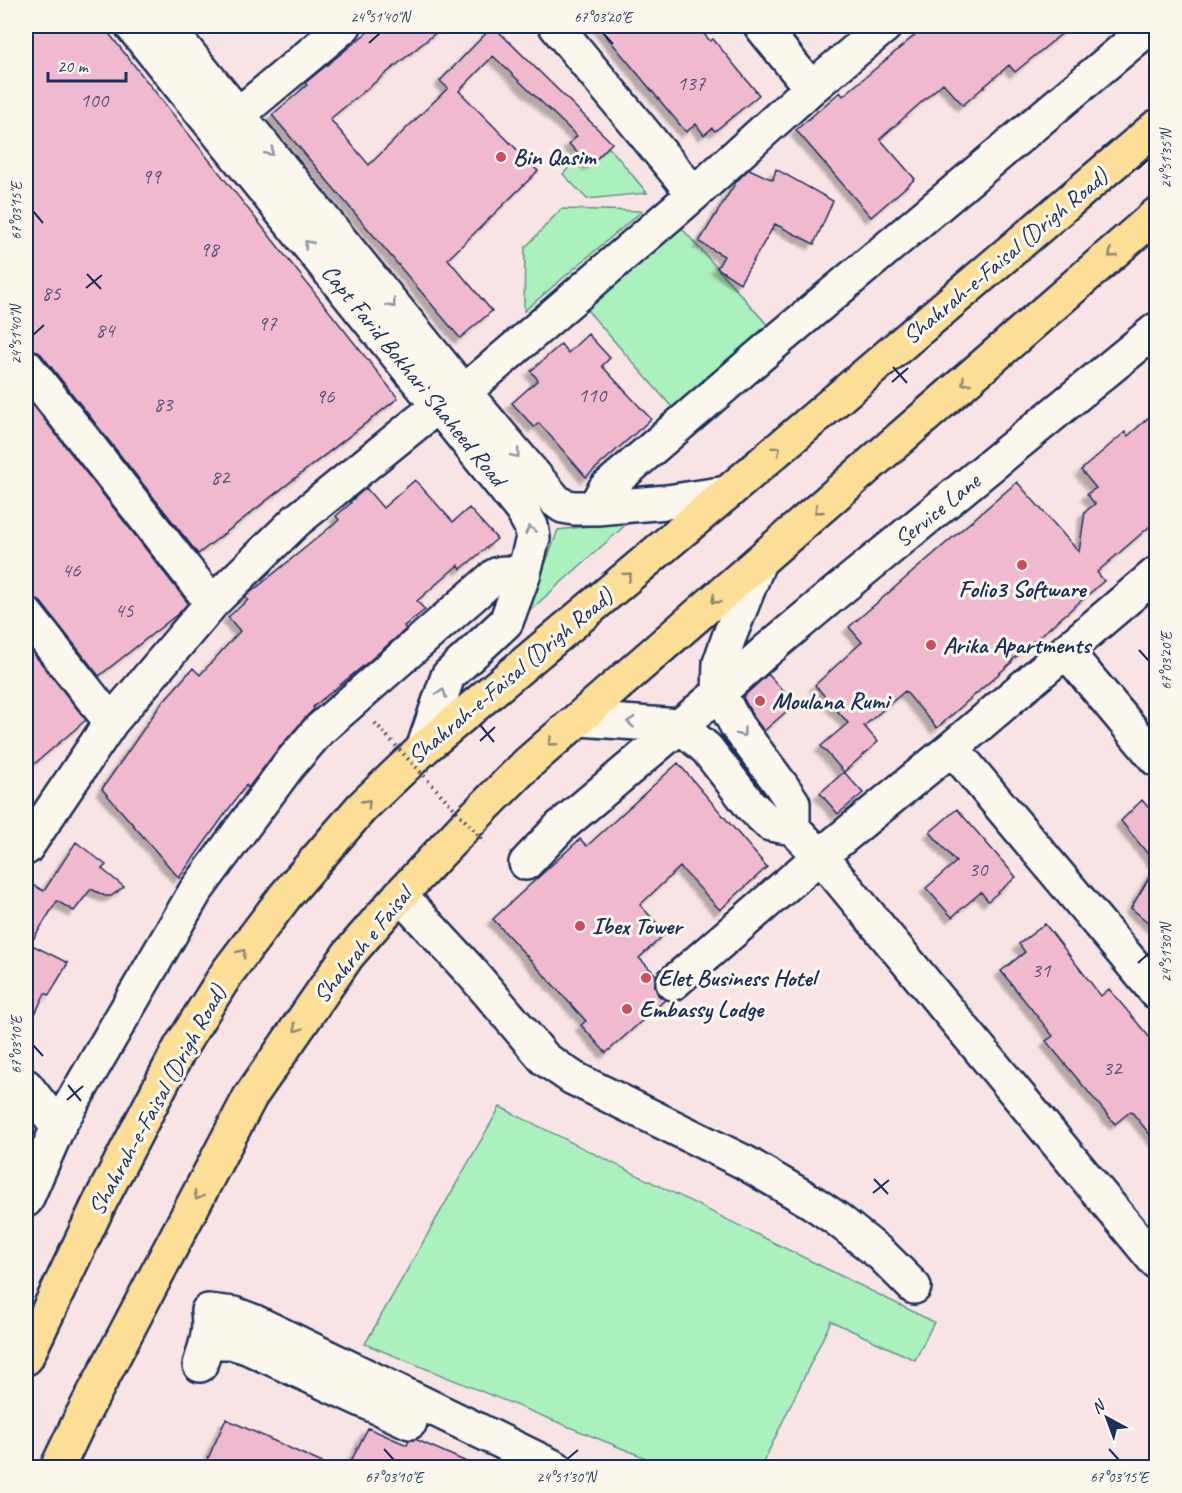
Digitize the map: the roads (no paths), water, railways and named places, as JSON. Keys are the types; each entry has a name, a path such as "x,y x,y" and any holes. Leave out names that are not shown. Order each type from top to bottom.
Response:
{"highway":[{"name":"Shahrah-e-Faisal (Drigh Road)","path":"26,1358 99,1204 180,1048 227,973 286,895 362,807 423,749 1156,127"},
{"path":"759,562 1156,215"},
{"name":"Shahrah e Faisal","path":"57,1467 250,1097 348,955 400,895 528,763 759,562"},
{"path":"26,1304 99,1204"}],"street":[{"name":"Capt Farid Bokhari Shaheed Road","path":"132,26 451,399 556,501 563,506 574,508 597,508 667,502 727,493"},
{"name":"Capt Farid Bokhari Shaheed Road","path":"166,26 239,114 451,399 531,526 532,538 523,576 506,622 448,676 423,749"},
{"path":"239,114 345,26"},
{"path":"556,26 694,194"},
{"path":"760,26 811,88"},
{"path":"26,848 111,722 212,603 296,521 451,399 694,194 811,88 885,26"},
{"path":"597,508 605,489 796,324 1150,26"},
{"name":"Service Lane","path":"526,864 561,827 834,594 1156,330"},
{"path":"26,366 212,603"},
{"path":"759,562 720,663 719,693 737,726 793,803 793,828"},
{"path":"26,1200 58,1127 195,892 288,766 319,730 496,575 507,573 523,576"},
{"path":"673,982 1156,574"},
{"path":"26,614 111,722"},
{"path":"1066,651 1156,759"},
{"path":"579,718 680,726 707,749 750,805 770,824 793,828 820,856 1156,1262"},
{"path":"952,748 1156,992"},
{"path":"400,895 473,974 545,1059 573,1078 744,1162 812,1202 882,1255 914,1287"},
{"path":"26,1086 58,1127"},
{"path":"511,1467 247,1347 231,1342 204,1353 210,1325 208,1311 234,1314 255,1322 556,1467"}],"place":[{"name":"Bin Qasim","path":"501,157"},
{"name":"Folio3 Software","path":"1022,565"},
{"name":"Arika Apartments","path":"931,645"},
{"name":"Moulana Rumi","path":"760,701"},
{"name":"Ibex Tower","path":"580,926"},
{"name":"Elet Business Hotel","path":"646,978"},
{"name":"Embassy Lodge","path":"627,1009"}]}
